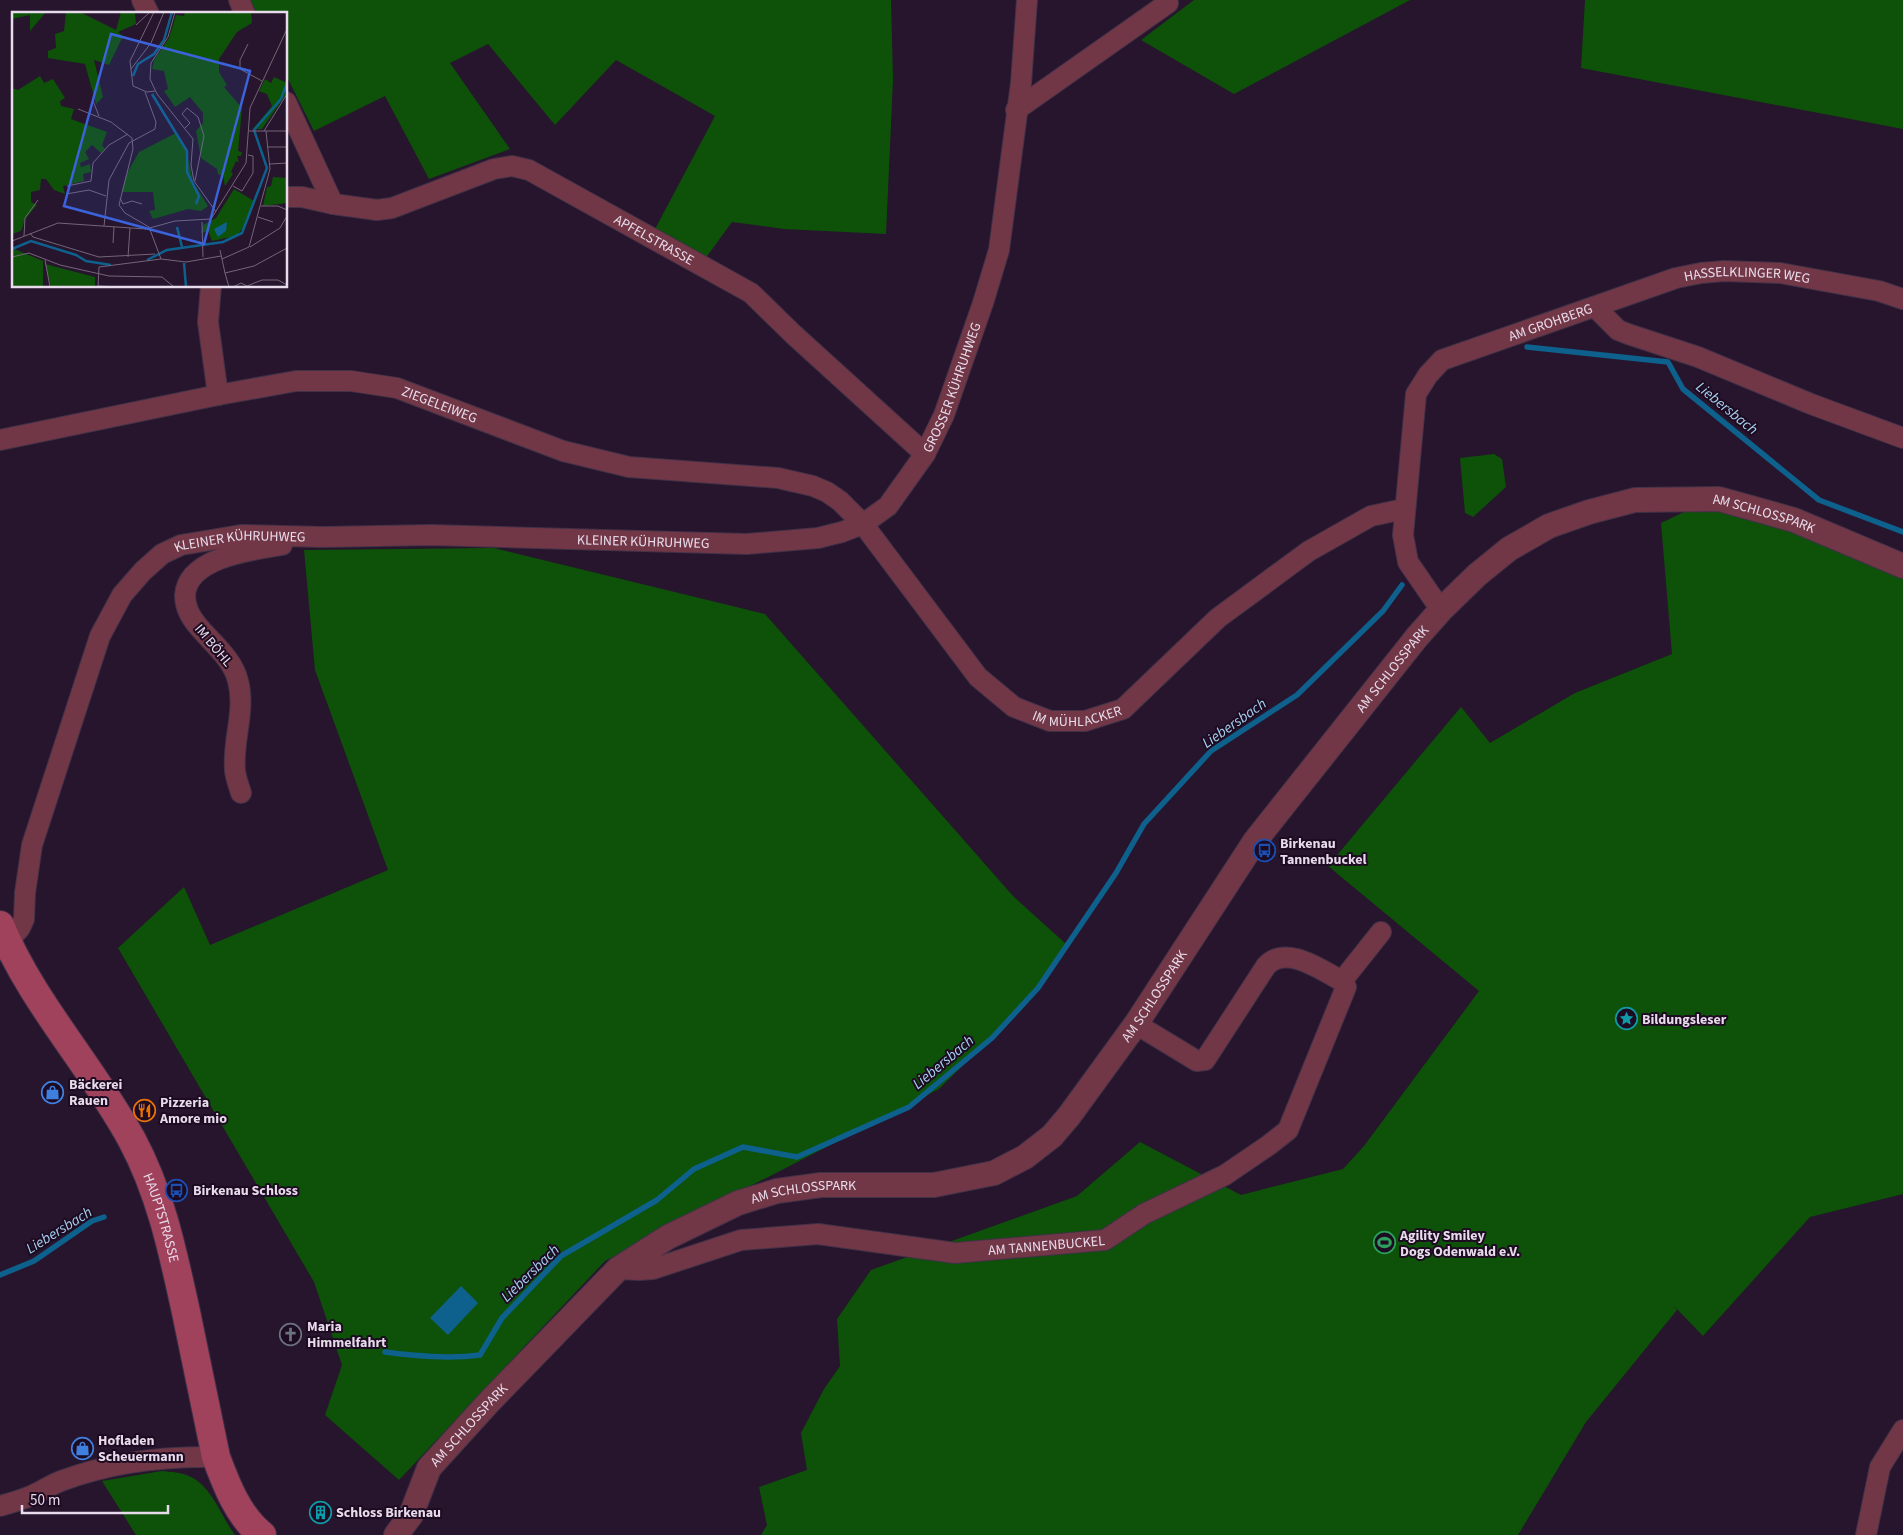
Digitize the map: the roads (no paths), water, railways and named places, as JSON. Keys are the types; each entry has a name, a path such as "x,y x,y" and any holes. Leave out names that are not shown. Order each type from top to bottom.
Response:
{"main road":[{"name":"HAUPTSTRASSE","path":"2,939 46,1009 110,1102 151,1179 163,1213 180,1285 216,1456 235,1500 248,1520 262,1535"}],"street":[{"path":"142,0 148,12"},
{"path":"239,0 244,12"},
{"name":"GROSSER KÜHRUHWEG","path":"747,544 818,538 863,524 888,506 925,454 944,415 983,303 999,250 1021,83 1027,0"},
{"path":"1016,110 1168,3"},
{"path":"288,106 334,204"},
{"name":"APFELSTRASSE","path":"288,197 302,197 362,209 384,210 494,169 512,166 529,170 751,293 793,334 925,454"},
{"name":"HASSELKLINGER WEG","path":"1595,307 1676,278 1724,271 1780,272 1879,291 1903,299"},
{"path":"211,288 208,322 218,395"},
{"name":"AM GROHBERG","path":"1440,610 1408,562 1403,535 1416,394 1423,381 1437,364 1448,357 1595,307 1618,330 1698,357 1811,404 1903,438"},
{"name":"ZIEGELEIWEG","path":"0,440 218,395 296,381 351,381 397,388 572,454 629,467 778,478 813,486 827,492 840,501 863,524"},
{"name":"AM SCHLOSSPARK","path":"396,1535 411,1515 429,1468 489,1402 618,1268 694,1224 738,1203 776,1190 821,1185 934,1185 994,1173 1025,1157 1052,1136 1069,1116 1136,1024 1255,842 1440,610 1477,575 1509,549 1549,526 1589,512 1636,500 1719,499 1794,520 1903,566"},
{"name":"IM MÜHLACKER","path":"863,524 978,677 1014,707 1050,721 1084,721 1123,709 1218,618 1309,551 1371,516 1404,509"},
{"name":"KLEINER KÜHRUHWEG","path":"2,939 20,928 24,919 32,845 100,636 122,595 142,570 162,554 181,545 241,535 324,537 431,535 747,544"},
{"name":"IM BÖHL","path":"241,793 236,779 235,763 241,708 238,680 225,656 192,618 186,604 186,589 192,576 206,566 255,549 324,537"},
{"path":"1136,1024 1197,1061 1205,1060 1266,966 1272,960 1284,956 1292,957 1342,980 1381,932"},
{"name":"AM TANNENBUCKEL","path":"618,1268 652,1269 741,1240 818,1234 955,1253 1105,1240 1144,1214 1225,1175 1288,1130 1346,990 1342,980"},
{"path":"1866,1535 1880,1467 1903,1430"},
{"path":"6,1504 33,1495 60,1481 112,1466 149,1458 216,1456"}],"water":[{"path":"461,1286 478,1303 448,1335 430,1318"}],"waterway":[{"name":"Liebersbach","path":"1527,347 1668,362 1683,389 1819,500 1903,532"},
{"name":"Liebersbach","path":"385,1352 456,1357 480,1355 502,1318 561,1256 657,1200 694,1169 743,1147 797,1157 909,1107 992,1038 1038,988 1116,873 1144,824 1211,751 1297,695 1383,611 1402,585"},
{"name":"Liebersbach","path":"0,1275 34,1261 92,1221 104,1217"}],"place":[{"name":"Birkenau Tannenbuckel","path":"1264,851"},
{"name":"Bildungsleser","path":"1626,1019"},
{"name":"Bäckerei Rauen","path":"53,1092"},
{"name":"Pizzeria Amore mio","path":"144,1110"},
{"name":"Birkenau Schloss","path":"177,1190"},
{"name":"Agility Smiley Dogs Odenwald e.V.","path":"1384,1243"},
{"name":"Maria Himmelfahrt","path":"291,1334"},
{"name":"Hofladen Scheuermann","path":"82,1448"},
{"name":"Schloss Birkenau","path":"320,1512"}]}
